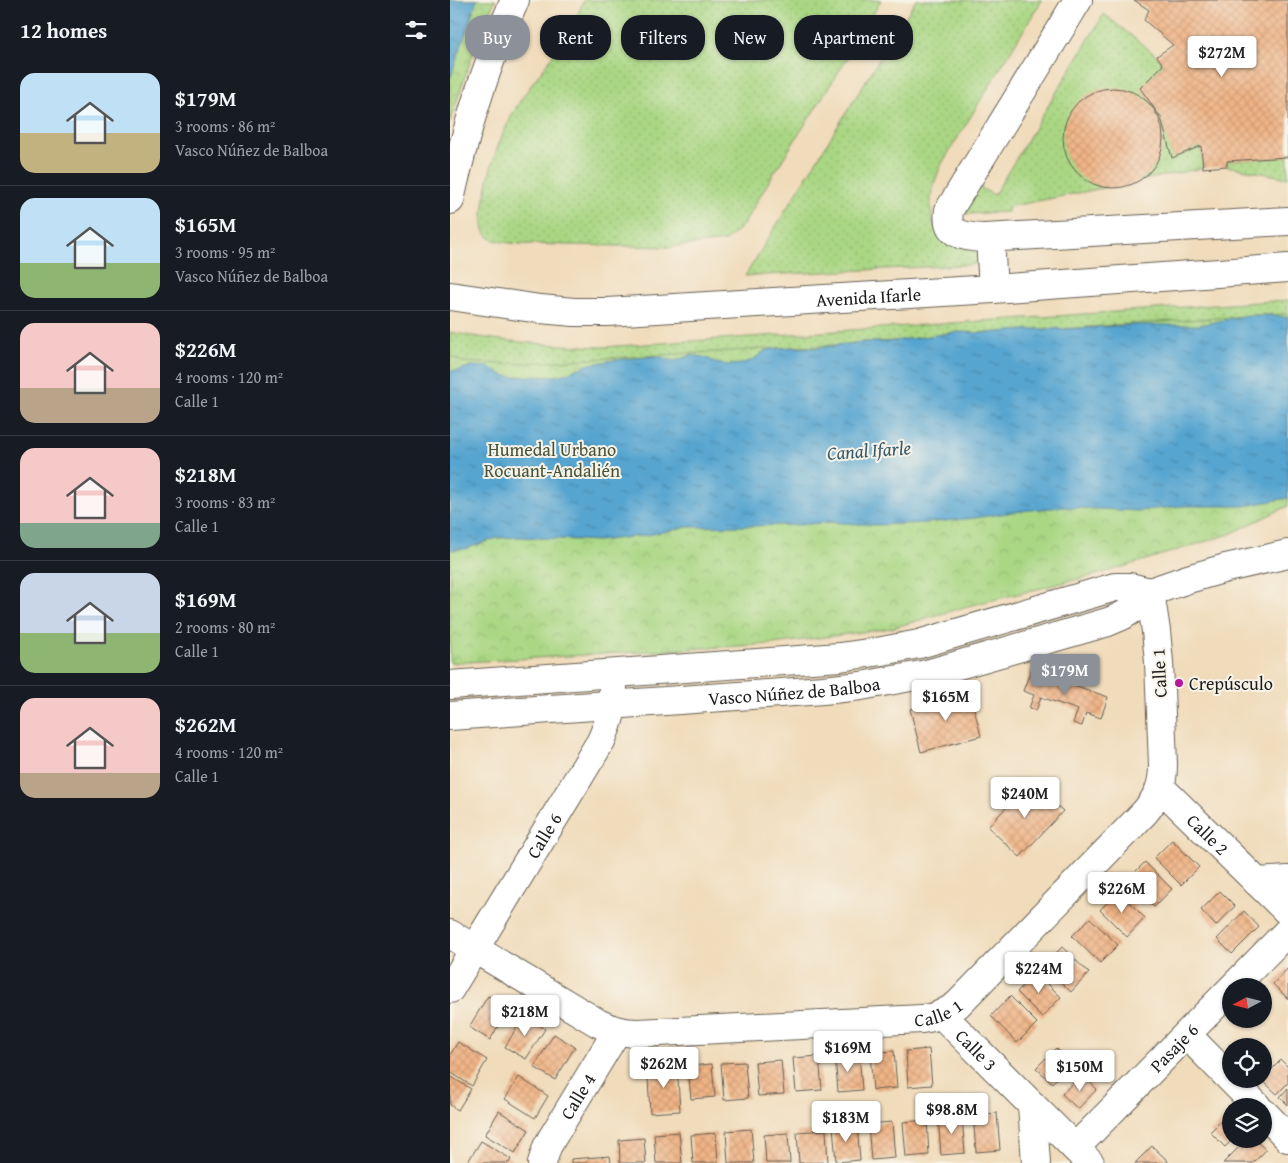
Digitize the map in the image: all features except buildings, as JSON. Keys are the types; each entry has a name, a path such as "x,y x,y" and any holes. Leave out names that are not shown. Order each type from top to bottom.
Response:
{"street":[{"path":"450,200 474,108 514,0"},
{"path":"1078,0 949,210 950,228 957,233 972,238 990,238 1288,221"},
{"path":"990,238 993,288"},
{"name":"Avenida Ifarle","path":"450,296 540,309 607,312 1288,268"},
{"name":"Vasco Núñez de Balboa","path":"450,716 861,686 927,674 1108,622 1133,609 1150,592 1188,579 1265,558 1288,554"},
{"name":"Vasco Núñez de Balboa","path":"450,685 840,657 920,644 1115,587 1130,587 1150,592"},
{"name":"Calle 1","path":"450,934 598,1023 617,1031 638,1033 922,1019 942,1015 957,1005 1154,801 1163,777 1163,765 1159,662 1150,592"},
{"name":"Calle 6","path":"450,989 597,747 607,726 613,705 613,674"},
{"name":"Calle 2","path":"1160,788 1288,912"},
{"path":"1257,882 1288,880"},
{"name":"Pasaje 6","path":"1242,978 1288,930"},
{"name":"Pasaje 6","path":"1083,1156 1186,1035 1222,999"},
{"name":"Calle 3","path":"942,1015 1083,1156"},
{"name":"Calle 4","path":"542,1163 552,1138 617,1031"},
{"path":"1186,1035 1249,1098"},
{"path":"1032,1105 1036,1163"},
{"path":"1272,1121 1288,1138"}],"green space":[{"path":"450,0 495,0 488,15 465,15 465,60 471,60 450,122"},
{"path":"584,0 881,0 873,15 794,15 794,60 846,60 743,225 726,241 670,247 520,244 490,238 485,231 483,223 486,191 496,151 520,101 550,60 611,60 611,15 577,15"},
{"path":"916,0 1042,0 941,165 932,191 933,222 938,233 956,245 982,253 984,264 745,276 879,60 913,60 913,15 907,15"},
{"path":"1104,14 1157,56 1163,65 1141,88 1161,118 1173,157 1201,146 1203,168 1008,207 1008,212 966,214 977,186 994,195"},
{"path":"1288,157 1288,178 1227,166 1227,161"},
{"path":"1288,300 1288,318 986,333 958,332 888,342 863,342 817,348 792,347 764,351 450,371 450,332 526,342 603,347"},
{"name":"Humedal Urbano Rocuant-Andalién","path":"1288,314 1288,506 1230,534 1103,573 968,606 892,628 773,644 450,663 450,356 462,362 506,364 850,344"}],"water":[{"path":"450,0 477,0 472,15 465,15 465,35 450,79"},
{"name":"Humedal Urbano Rocuant-Andalién","path":"1248,315 1288,318 1288,498 1245,506 1182,506 1137,511 1061,507 927,523 877,525 827,522 799,525 687,527 648,535 598,541 520,537 497,538 465,549 450,550 450,371 471,366 489,367 505,376 545,377 561,375 590,364 614,360 657,356 674,361 692,355 728,365 741,364 753,360 764,351 792,347 817,348 863,342 888,342 958,332 986,333 1132,325 1199,325"}],"place":[{"name":"Crepúsculo","path":"1179,683"}],"water label":[{"name":"Canal Ifarle","path":"869,450"}]}
